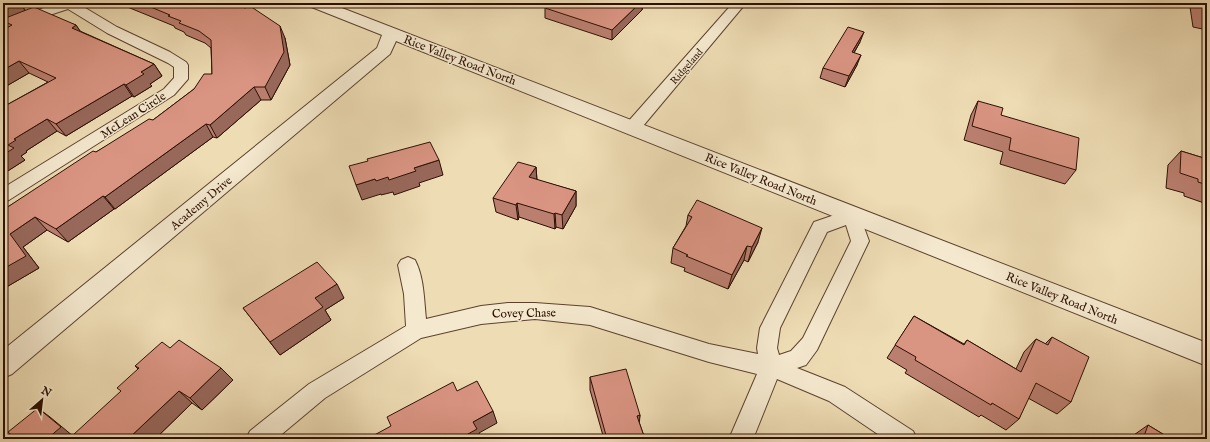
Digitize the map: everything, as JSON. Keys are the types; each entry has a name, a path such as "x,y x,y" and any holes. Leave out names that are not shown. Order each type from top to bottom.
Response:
{"street":[{"name":"McLean Circle","path":"3,29 26,18 71,3 84,14 113,30 167,55 181,65 181,79 169,92 153,104 3,196"},
{"name":"Rice Valley Road North","path":"315,3 1207,355"},
{"name":"Ridgeland","path":"632,128 740,3"},
{"name":"Academy Drive","path":"3,366 384,50 391,33"},
{"path":"741,439 771,367 767,348 770,328 820,227 852,216 860,241 810,344 798,358 771,367"},
{"path":"408,265 414,294 416,330"},
{"name":"Covey Chase","path":"258,439 317,391 416,330 481,315 508,312 562,313 590,316 646,332 709,353 771,367 837,394 905,439"}],"building":[{"path":"3,3 16,3 3,9"},
{"path":"141,3 232,3 245,8 250,6 280,26 284,52 265,87 254,87 210,125 206,124 105,197 103,196 56,229 35,217 10,234 26,256 3,269 3,210 93,151 96,152 149,119 153,120 194,89 204,74 212,74 211,40 199,31 179,23 181,21 168,16 170,15"},
{"path":"550,3 640,3 612,30 545,8"},
{"path":"1202,3 1207,3 1207,14 1204,13"},
{"path":"34,7 76,25 72,28 154,64 141,72 144,74 56,124 47,119 14,139 16,140 8,145 14,148 3,155 3,107 56,78 19,61 3,70 3,30 12,25 3,21 3,19"},
{"path":"848,27 864,32 852,52 861,55 849,76 823,68"},
{"path":"978,101 1003,108 1001,115 1079,138 1076,170 1009,150 1011,138 972,126"},
{"path":"430,142 439,160 414,168 416,171 389,180 388,177 376,181 375,179 356,185 349,166 368,161 367,159"},
{"path":"1181,151 1207,159 1207,185 1198,182 1198,179 1180,173"},
{"path":"518,162 536,167 529,177 576,191 562,215 517,203 516,205 493,198"},
{"path":"697,200 762,228 752,247 747,246 732,275 686,256 688,255 673,248 692,217 688,215"},
{"path":"317,262 337,284 315,298 323,307 270,342 243,308"},
{"path":"914,316 964,345 967,340 1021,372 1036,339 1048,345 1052,337 1089,357 1071,402 1036,383 1019,419 992,403 991,405 915,360 916,357 895,345"},
{"path":"179,340 221,368 190,398 179,391 128,439 78,439 73,435 121,391 117,388 139,368 135,366 162,342 170,348"},
{"path":"626,369 640,415 637,416 645,439 607,439 590,377"},
{"path":"477,381 493,411 473,422 477,429 459,439 367,439 391,426 387,417 453,382 457,391"},
{"path":"38,408 61,427 47,439 16,439 8,432"},
{"path":"1148,425 1171,439 1143,439"}]}
